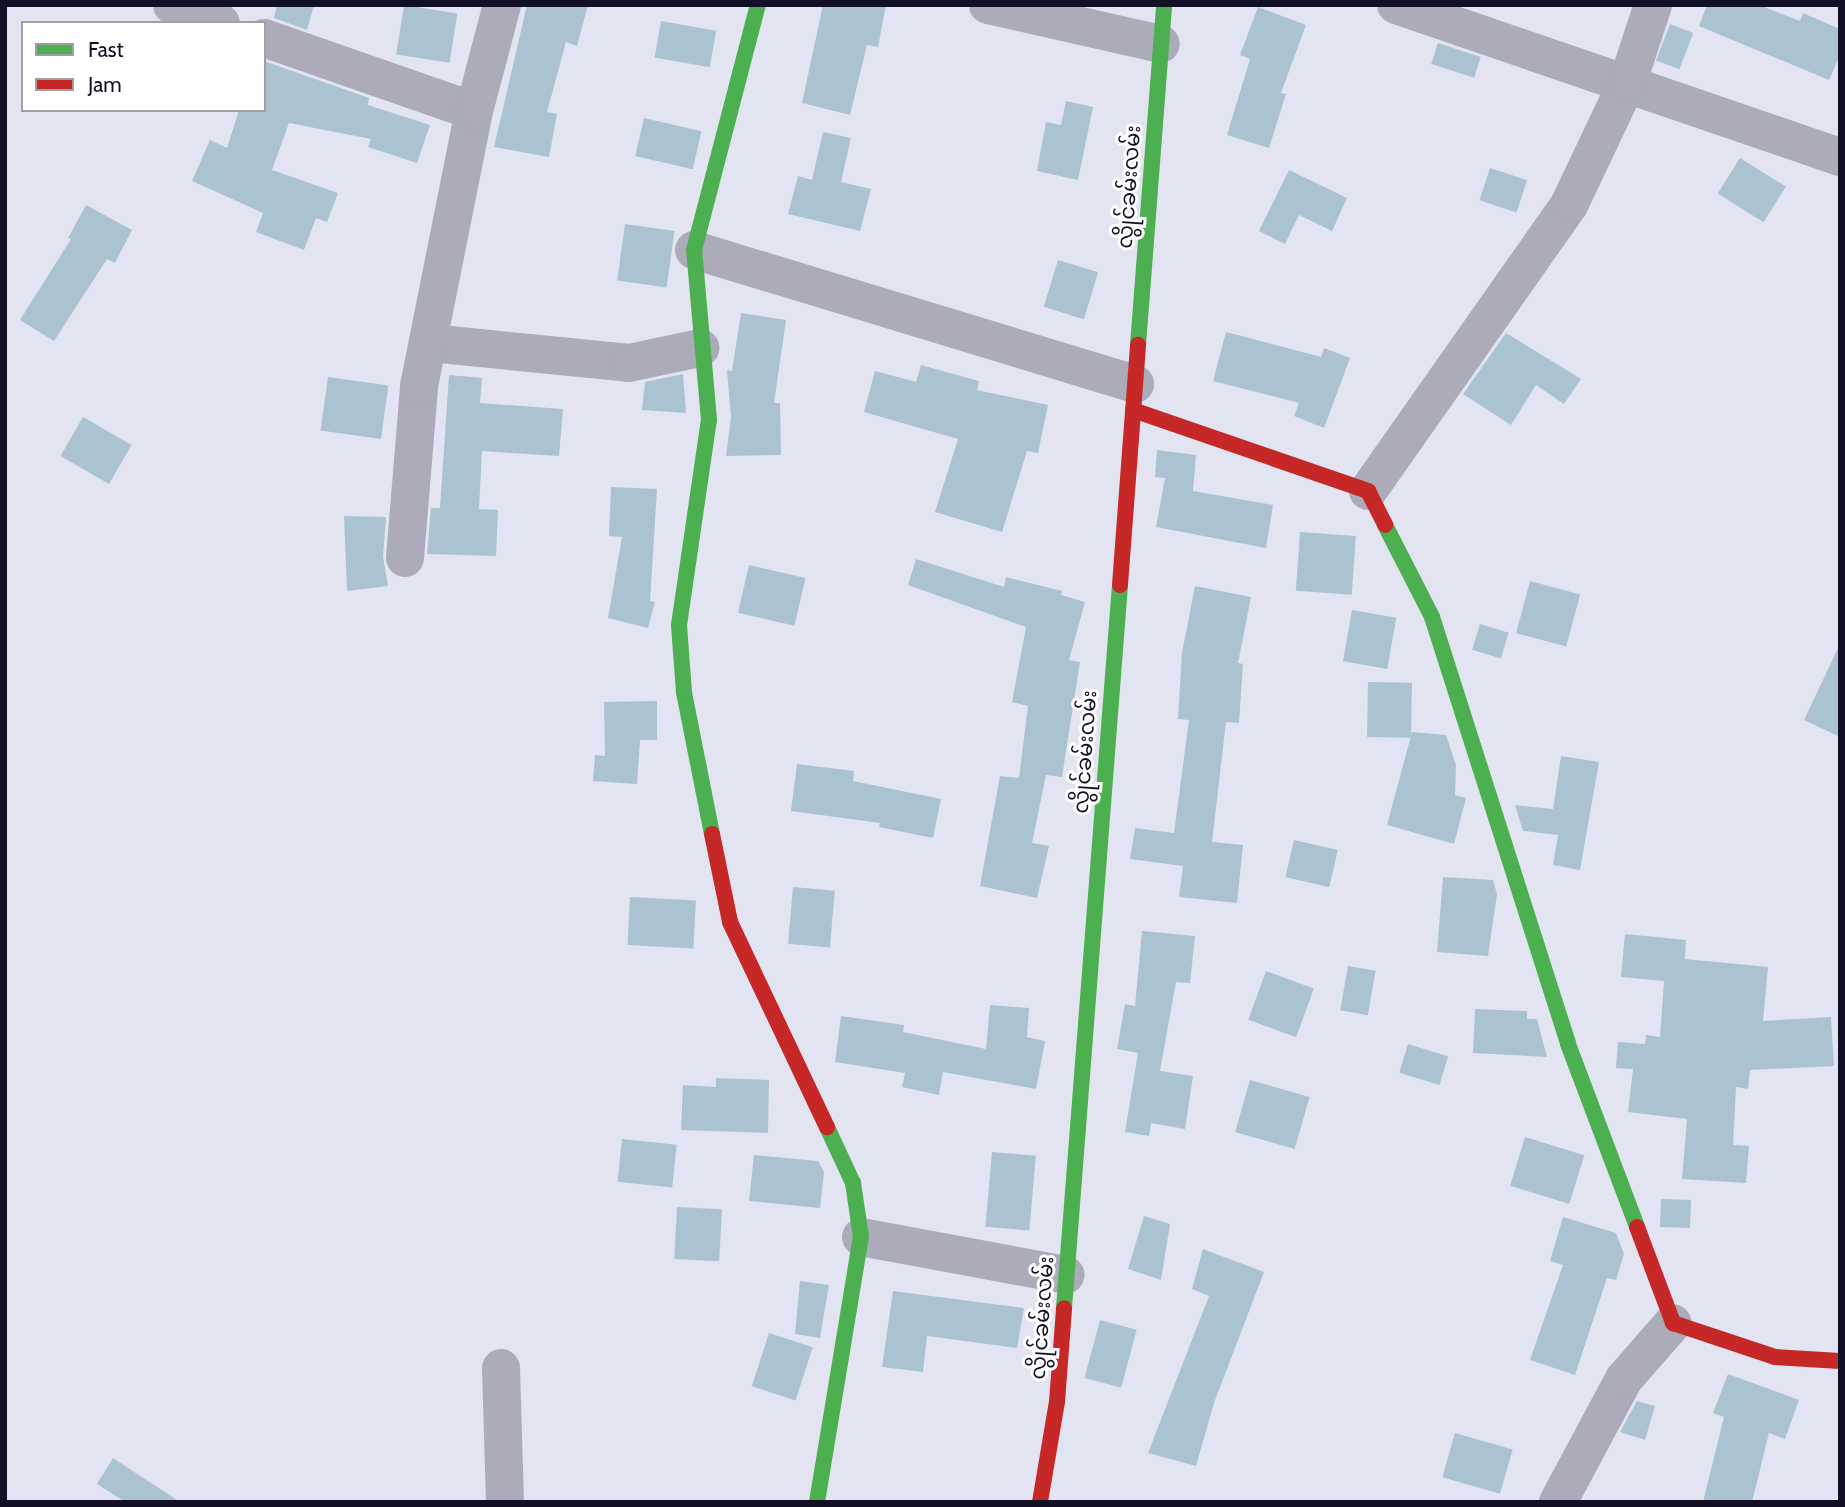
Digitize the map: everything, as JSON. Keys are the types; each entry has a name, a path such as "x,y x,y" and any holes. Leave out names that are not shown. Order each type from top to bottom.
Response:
{"street":[{"path":"172,5 216,21"},
{"path":"405,558 419,386 430,343 474,111 502,5"},
{"path":"758,5 694,250 700,348 709,420 679,625 684,692 730,922 853,1183 861,1237 817,1502"},
{"path":"988,5 1161,44"},
{"name":"လွိုင်ခမ်းလမ်း","path":"1040,1502 1057,1402 1164,5"},
{"path":"1396,5 1628,81 1840,156"},
{"path":"1368,491 1569,205 1628,81 1653,5"},
{"path":"266,39 474,111"},
{"path":"694,250 1134,397 1368,491 1432,617 1568,1044 1673,1323"},
{"path":"430,343 629,363 700,348"},
{"path":"861,1237 1066,1275"},
{"path":"1673,1323 1775,1357 1840,1361"},
{"path":"1558,1502 1624,1379 1673,1323"},
{"path":"502,1368 505,1502"}],"building":[{"path":"277,5 314,5 307,30 274,18"},
{"path":"404,5 457,13 450,63 396,54"},
{"path":"527,5 588,5 577,46 566,42 547,112 557,114 549,157 494,147"},
{"path":"823,5 886,5 878,47 867,45 850,115 802,103"},
{"path":"1707,5 1759,5 1800,21 1803,13 1840,29 1840,55 1829,80 1699,26"},
{"path":"1258,7 1306,25 1281,93 1286,94 1269,148 1227,135 1250,59 1240,55"},
{"path":"661,21 716,31 710,67 655,57"},
{"path":"1670,24 1693,33 1679,69 1656,60"},
{"path":"1438,43 1481,57 1474,78 1431,64"},
{"path":"266,62 369,98 368,105 430,125 417,163 368,147 371,139 289,123 272,170 338,193 327,222 316,218 304,250 256,232 263,213 192,181 210,140 227,148 238,112 266,112"},
{"path":"1066,101 1093,107 1078,180 1037,171 1046,122 1061,125"},
{"path":"644,118 701,131 693,169 635,156"},
{"path":"823,132 851,138 841,182 871,189 860,231 788,214 798,176 812,180"},
{"path":"1740,158 1786,187 1764,222 1718,194"},
{"path":"1490,168 1527,180 1517,212 1479,200"},
{"path":"1289,170 1347,198 1332,231 1299,215 1285,244 1259,231"},
{"path":"86,205 132,230 115,263 107,259 54,341 20,320 71,239 68,238"},
{"path":"625,224 675,231 667,287 617,280"},
{"path":"1058,260 1098,272 1084,319 1044,307"},
{"path":"741,313 786,320 774,403 780,403 781,455 726,456 731,418 727,370 732,371"},
{"path":"1226,332 1321,357 1324,348 1350,358 1324,428 1294,416 1299,403 1213,381"},
{"path":"1506,333 1581,379 1564,404 1536,385 1511,425 1463,394"},
{"path":"921,365 979,381 977,390 1048,405 1038,453 1027,451 1002,532 935,512 958,439 864,412 875,371 916,382"},
{"path":"683,374 686,413 642,410 645,382"},
{"path":"449,375 482,378 480,403 563,409 559,456 482,451 479,509 498,510 496,556 427,554 431,508 440,508"},
{"path":"328,377 388,385 381,439 320,430"},
{"path":"83,417 131,445 109,484 60,456"},
{"path":"1157,450 1196,455 1193,491 1273,505 1266,548 1156,527 1165,478 1155,477"},
{"path":"611,487 657,489 650,601 655,602 648,628 608,618 622,537 609,536"},
{"path":"344,516 386,517 383,556 388,586 347,591"},
{"path":"1300,532 1356,536 1352,595 1296,591"},
{"path":"916,559 1004,587 1006,577 1062,591 1061,595 1085,602 1069,660 1080,662 1062,777 1046,775 1032,843 1049,846 1037,898 980,886 1000,776 1019,778 1028,706 1012,702 1026,627 908,585"},
{"path":"749,565 806,578 794,626 738,613"},
{"path":"1530,581 1580,594 1566,647 1516,633"},
{"path":"1195,586 1251,597 1238,663 1243,664 1239,723 1226,722 1212,842 1243,845 1237,903 1179,897 1183,866 1130,859 1135,828 1174,833 1189,720 1178,719 1182,653"},
{"path":"1352,610 1396,618 1387,669 1343,661"},
{"path":"1480,624 1509,633 1501,659 1472,650"},
{"path":"1840,644 1840,737 1804,720"},
{"path":"1368,682 1412,683 1411,738 1367,737"},
{"path":"657,701 657,740 640,740 637,784 593,781 595,755 605,756 604,702"},
{"path":"1412,732 1446,735 1456,765 1455,795 1466,798 1454,844 1387,825"},
{"path":"1561,756 1599,762 1580,870 1553,865 1558,835 1523,831 1515,805 1553,809"},
{"path":"797,764 854,771 853,781 941,799 933,838 879,827 880,823 791,811"},
{"path":"1294,840 1338,850 1329,887 1285,877"},
{"path":"1443,877 1493,880 1497,894 1488,956 1437,952"},
{"path":"793,887 835,891 830,947 788,944"},
{"path":"630,897 696,900 693,948 627,945"},
{"path":"1142,931 1195,936 1190,983 1176,982 1160,1071 1193,1076 1185,1129 1151,1123 1149,1136 1125,1132 1138,1053 1117,1049 1125,1004 1135,1006"},
{"path":"1625,934 1686,940 1685,959 1768,967 1763,1021 1831,1017 1834,1066 1750,1070 1748,1089 1736,1087 1733,1145 1749,1146 1746,1183 1682,1179 1687,1119 1628,1112 1633,1069 1616,1068 1618,1042 1645,1044 1646,1035 1660,1037 1664,981 1621,977"},
{"path":"1348,966 1376,971 1368,1015 1340,1010"},
{"path":"1266,971 1314,988 1296,1037 1248,1020"},
{"path":"990,1005 1029,1008 1027,1037 1045,1041 1036,1089 943,1072 939,1095 902,1087 905,1073 835,1062 841,1016 904,1025 903,1032 986,1049"},
{"path":"1475,1009 1527,1011 1527,1019 1537,1019 1547,1057 1473,1053"},
{"path":"1408,1044 1448,1056 1439,1085 1399,1073"},
{"path":"716,1078 769,1080 768,1133 681,1130 683,1085 716,1087"},
{"path":"1250,1080 1310,1097 1295,1149 1235,1132"},
{"path":"1525,1137 1584,1155 1569,1204 1510,1186"},
{"path":"622,1139 677,1145 672,1188 618,1182"},
{"path":"992,1152 1036,1156 1029,1231 985,1227"},
{"path":"754,1155 818,1161 824,1172 820,1208 749,1201"},
{"path":"1661,1199 1691,1200 1690,1228 1660,1227"},
{"path":"677,1207 722,1209 719,1261 674,1259"},
{"path":"1144,1216 1170,1224 1161,1280 1128,1269"},
{"path":"1563,1217 1616,1233 1624,1254 1616,1280 1607,1278 1575,1375 1530,1360 1563,1265 1550,1261"},
{"path":"1203,1249 1264,1272 1214,1403 1196,1466 1148,1453 1209,1296 1192,1289"},
{"path":"800,1281 829,1285 820,1338 795,1334"},
{"path":"893,1291 1024,1308 1017,1348 927,1336 923,1372 882,1367"},
{"path":"1100,1320 1137,1330 1121,1388 1084,1378"},
{"path":"769,1333 813,1347 795,1400 752,1386"},
{"path":"1728,1374 1799,1400 1785,1439 1769,1433 1752,1502 1703,1502 1724,1417 1713,1413"},
{"path":"1637,1401 1655,1406 1645,1440 1620,1432"},
{"path":"1455,1433 1513,1450 1500,1494 1442,1477"},
{"path":"113,1458 180,1502 125,1502 97,1484"}],"traffic: fast":[{"path":"712,834 684,692 679,625 709,420 694,250 758,5"},
{"path":"1138,345 1164,5"},
{"path":"1385,525 1432,617 1568,1044 1637,1227"},
{"path":"1064,1308 1120,585"},
{"path":"817,1502 861,1237 853,1183 827,1127"}],"traffic: jam":[{"path":"1120,585 1138,345"},
{"path":"1133,410 1368,491 1385,525"},
{"path":"712,834 730,922 827,1127"},
{"path":"1637,1227 1673,1323 1775,1357 1840,1361"},
{"path":"1040,1502 1057,1402 1064,1308"}]}
